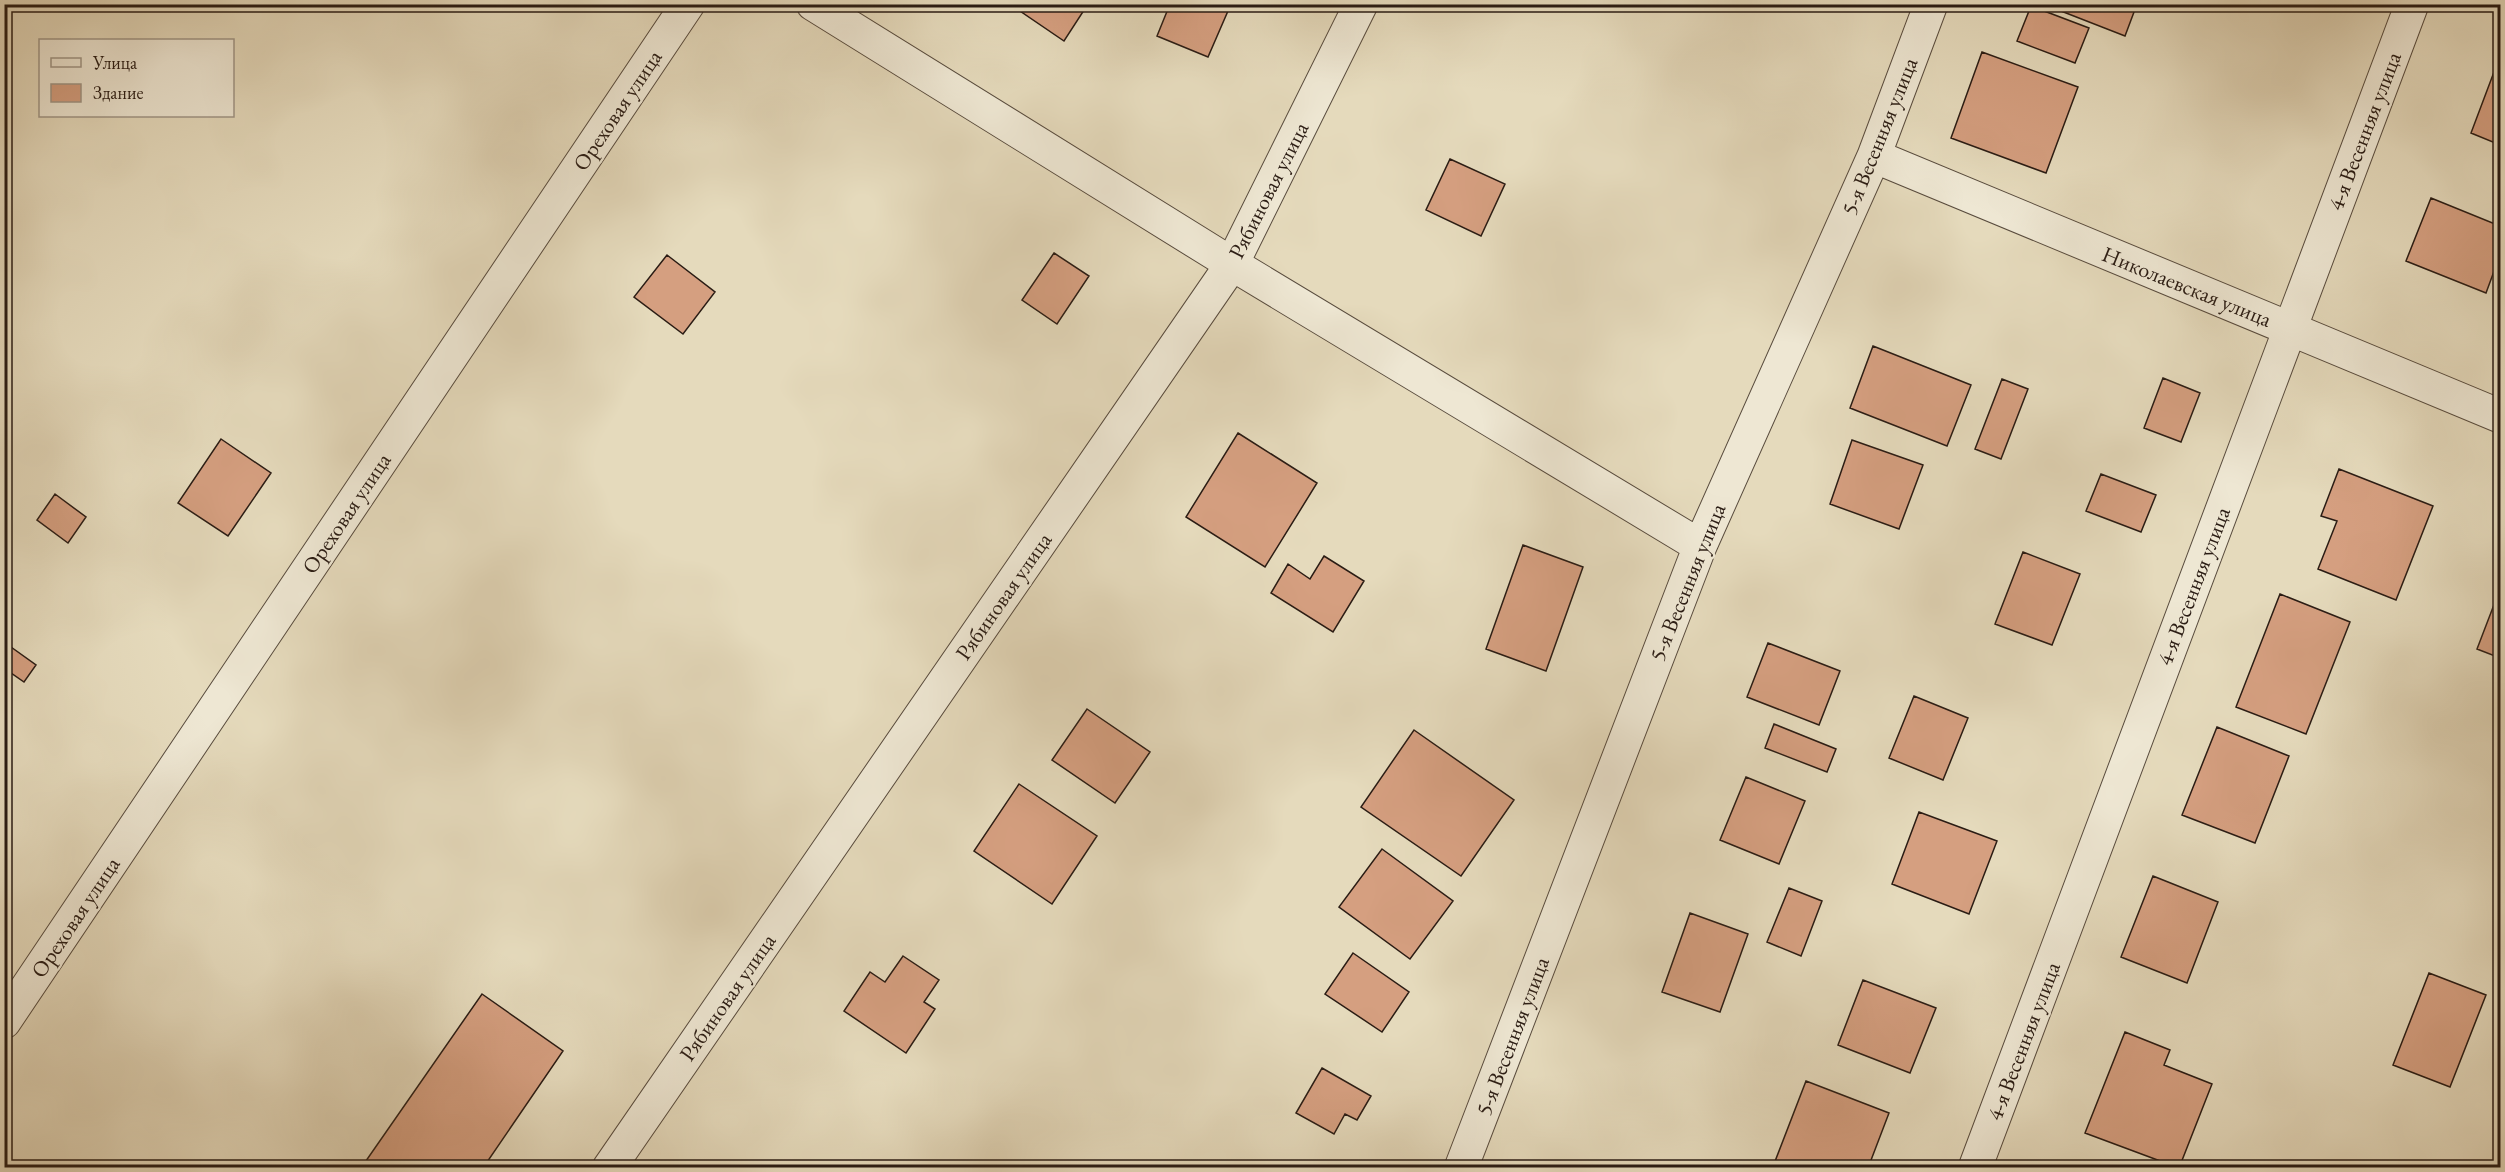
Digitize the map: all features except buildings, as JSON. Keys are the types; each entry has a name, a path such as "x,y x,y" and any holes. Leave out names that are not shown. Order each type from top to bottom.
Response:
{"street":[{"name":"Ореховая улица","path":"4,1022 688,4"},
{"path":"813,4 1232,264 1700,546"},
{"name":"Рябиновая улица","path":"609,1167 1232,264 1361,4"},
{"name":"5-я Весенняя улица","path":"1461,1167 1700,546 1874,156 1931,4"},
{"name":"4-я Весенняя улица","path":"1975,1167 2412,4"},
{"name":"Николаевская улица","path":"1874,156 2500,416"}]}
